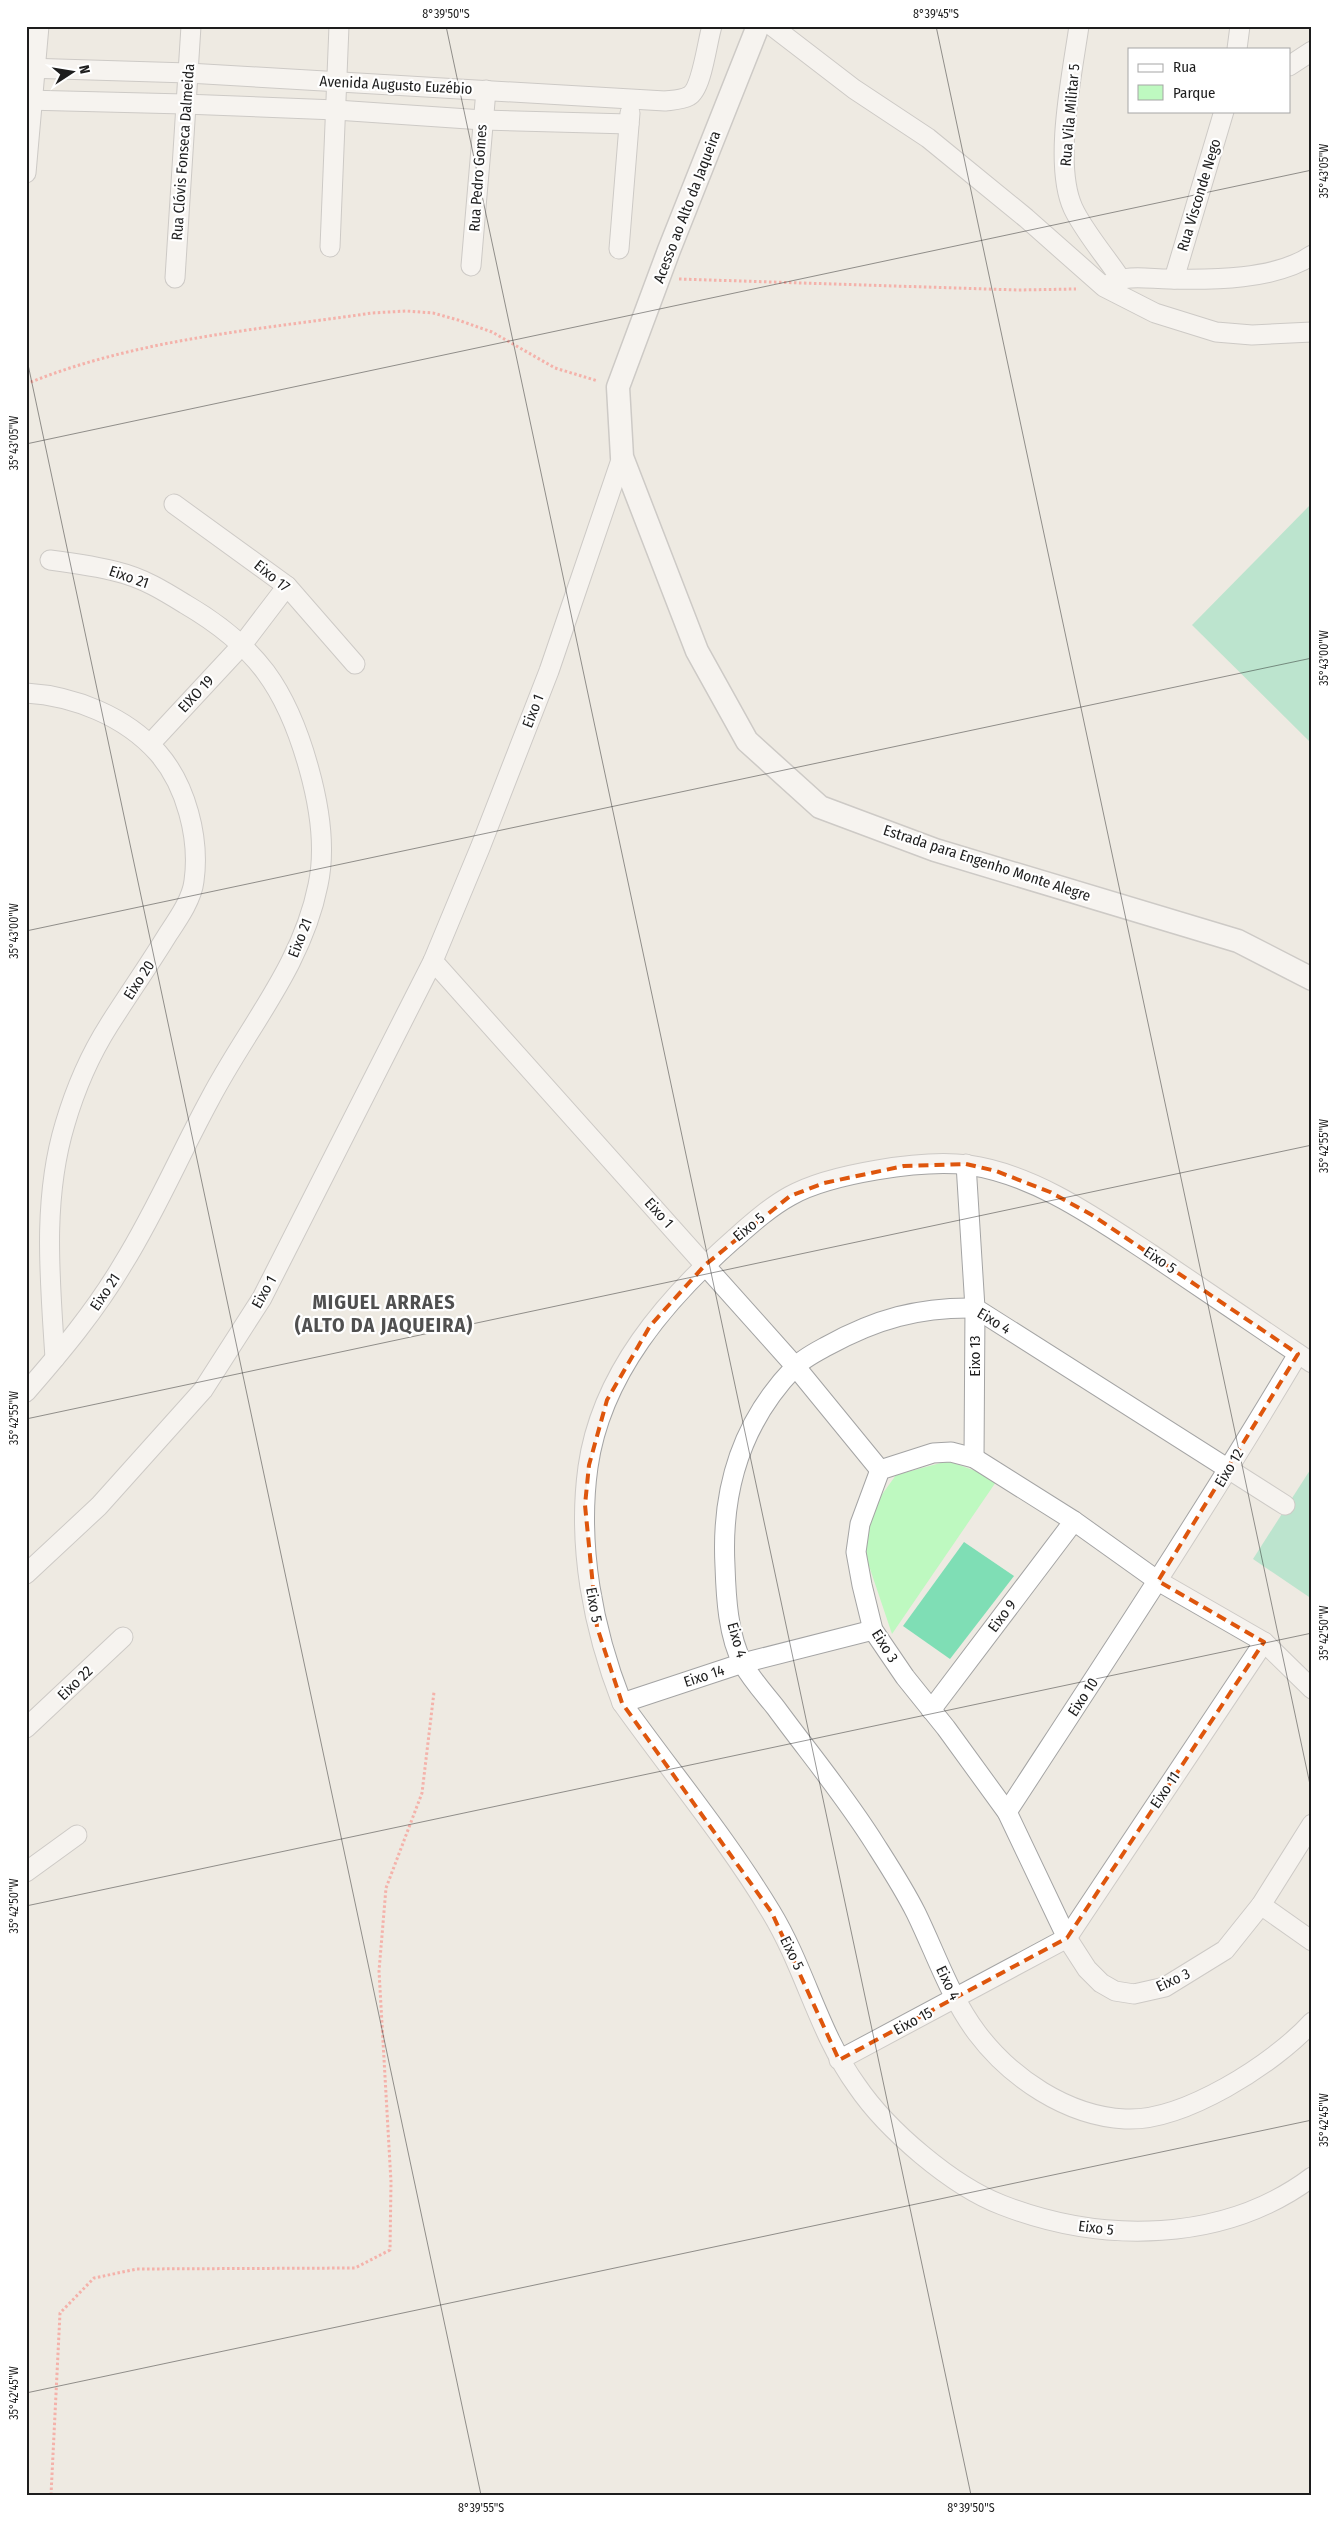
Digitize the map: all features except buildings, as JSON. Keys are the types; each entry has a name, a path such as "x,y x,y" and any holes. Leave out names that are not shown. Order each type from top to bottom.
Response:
{"street":[{"path":"26,173 31,68 39,26"},
{"name":"Rua Clóvis Fonseca Dalmeida","path":"175,278 190,26"},
{"path":"330,247 339,26"},
{"name":"Avenida Augusto Euzébio","path":"31,68 188,73 666,101 682,99 694,92 699,81 712,26"},
{"name":"Acesso ao Alto da Jaqueira","path":"618,388 758,26"},
{"path":"772,26 854,89 935,143 1026,218 1155,313 1216,332 1268,335 1312,332"},
{"name":"Rua Vila Militar 5","path":"1079,26 1064,173 1073,209 1112,282"},
{"path":"1237,48 1240,26"},
{"path":"1290,65 1312,51"},
{"name":"Rua Pedro Gomes","path":"471,266 486,90"},
{"path":"619,249 632,98"},
{"name":"Avenida Augusto Euzébio","path":"30,100 336,110 483,120 629,124"},
{"name":"Rua Visconde Nego","path":"1174,279 1224,112"},
{"path":"1112,282 1254,275 1273,271 1312,255"},
{"name":"Estrada para Engenho Monte Alegre","path":"618,388 622,457 697,650 747,741 820,807 935,850 1238,941 1312,979"},
{"name":"Eixo 1","path":"26,1574 99,1506 203,1390 230,1351 262,1298 302,1223 433,961 480,848 549,671 622,457"},
{"name":"Eixo 17","path":"174,504 287,586 355,664"},
{"name":"Eixo 21","path":"26,1392 92,1311 123,1265 161,1197 212,1095 294,957 318,884 321,848 319,816 314,785 293,716 277,685 262,666 215,621 150,583 119,572 50,560"},
{"name":"EIXO 19","path":"150,744 242,645 287,586"},
{"name":"Eixo 20","path":"26,694 52,695 80,703 112,718 150,744 170,766 180,788 194,841 194,882 181,913 134,989 108,1026 78,1084 55,1159 50,1200 50,1266 55,1358"},
{"name":"Eixo 1","path":"433,961 795,1366 880,1470"},
{"name":"Eixo 5","path":"1305,1358 1092,1215 1050,1192 996,1171 966,1164 904,1166 869,1171 824,1183 790,1196 751,1224 705,1265 650,1326 622,1368 606,1400 588,1465 585,1505 590,1582 597,1627 622,1703 745,1871 772,1913 794,1954 839,2060 883,2118 914,2148 949,2174 1000,2205 1053,2222 1096,2230 1142,2232 1214,2224 1291,2193 1312,2177"},
{"name":"Eixo 13","path":"966,1164 975,1308 974,1458"},
{"name":"Eixo 4","path":"1284,1505 975,1308 940,1308 914,1312 881,1321 849,1334 795,1366 766,1402 753,1424 730,1481 725,1510 726,1594 733,1634 743,1663 844,1798 872,1839 915,1912 955,1999 992,2052 1036,2087 1058,2100 1083,2110 1126,2119 1152,2116 1179,2108 1260,2068 1312,2022"},
{"name":"Eixo 12","path":"1158,1582 1229,1471 1305,1358"},
{"path":"880,1470 933,1453 951,1452 974,1458 1074,1522 1158,1582 1264,1642 1302,1676 1312,1689"},
{"name":"Eixo 3","path":"880,1470 860,1524 856,1552 873,1630 905,1677 946,1728 1007,1812 1067,1938 1087,1969 1101,1983 1115,1991 1134,1994 1165,1987 1225,1950 1261,1905 1312,1824"},
{"name":"Eixo 9","path":"930,1710 1074,1522"},
{"name":"Eixo 10","path":"1007,1812 1158,1582"},
{"name":"Eixo 14","path":"622,1703 743,1663 873,1630"},
{"name":"Eixo 22","path":"26,1728 123,1637"},
{"name":"Eixo 11","path":"1067,1938 1264,1642"},
{"path":"26,1872 77,1835"},
{"path":"1261,1905 1312,1941"},
{"name":"Eixo 15","path":"839,2060 1067,1938"}],"path":[{"path":"659,278 1018,290 1112,282"},
{"path":"26,384 100,358 152,346 372,313 406,311 434,314 492,332 555,368 618,388"},
{"path":"51,2495 60,2313 94,2278 137,2269 355,2268 390,2250 391,2182 379,1971 386,1888 422,1793 434,1692"}],"highlighted area":[{"path":"966,1164 996,1171 1050,1192 1092,1215 1298,1354 1158,1581 1264,1642 1067,1938 839,2060 772,1913 622,1703 597,1627 585,1505 589,1465 607,1400 650,1326 705,1265 790,1196 824,1183 904,1166"}],"green space":[{"path":"1312,503 1312,744 1192,625"},
{"path":"948,1461 998,1479 892,1634 865,1554 873,1507 896,1475"},
{"path":"1312,1467 1312,1599 1253,1559"},
{"path":"964,1542 1014,1576 950,1659 903,1626"}],"district":[{"name":"MIGUEL ARRAES (ALTO DA JAQUEIRA)","path":"384,1314"}]}
